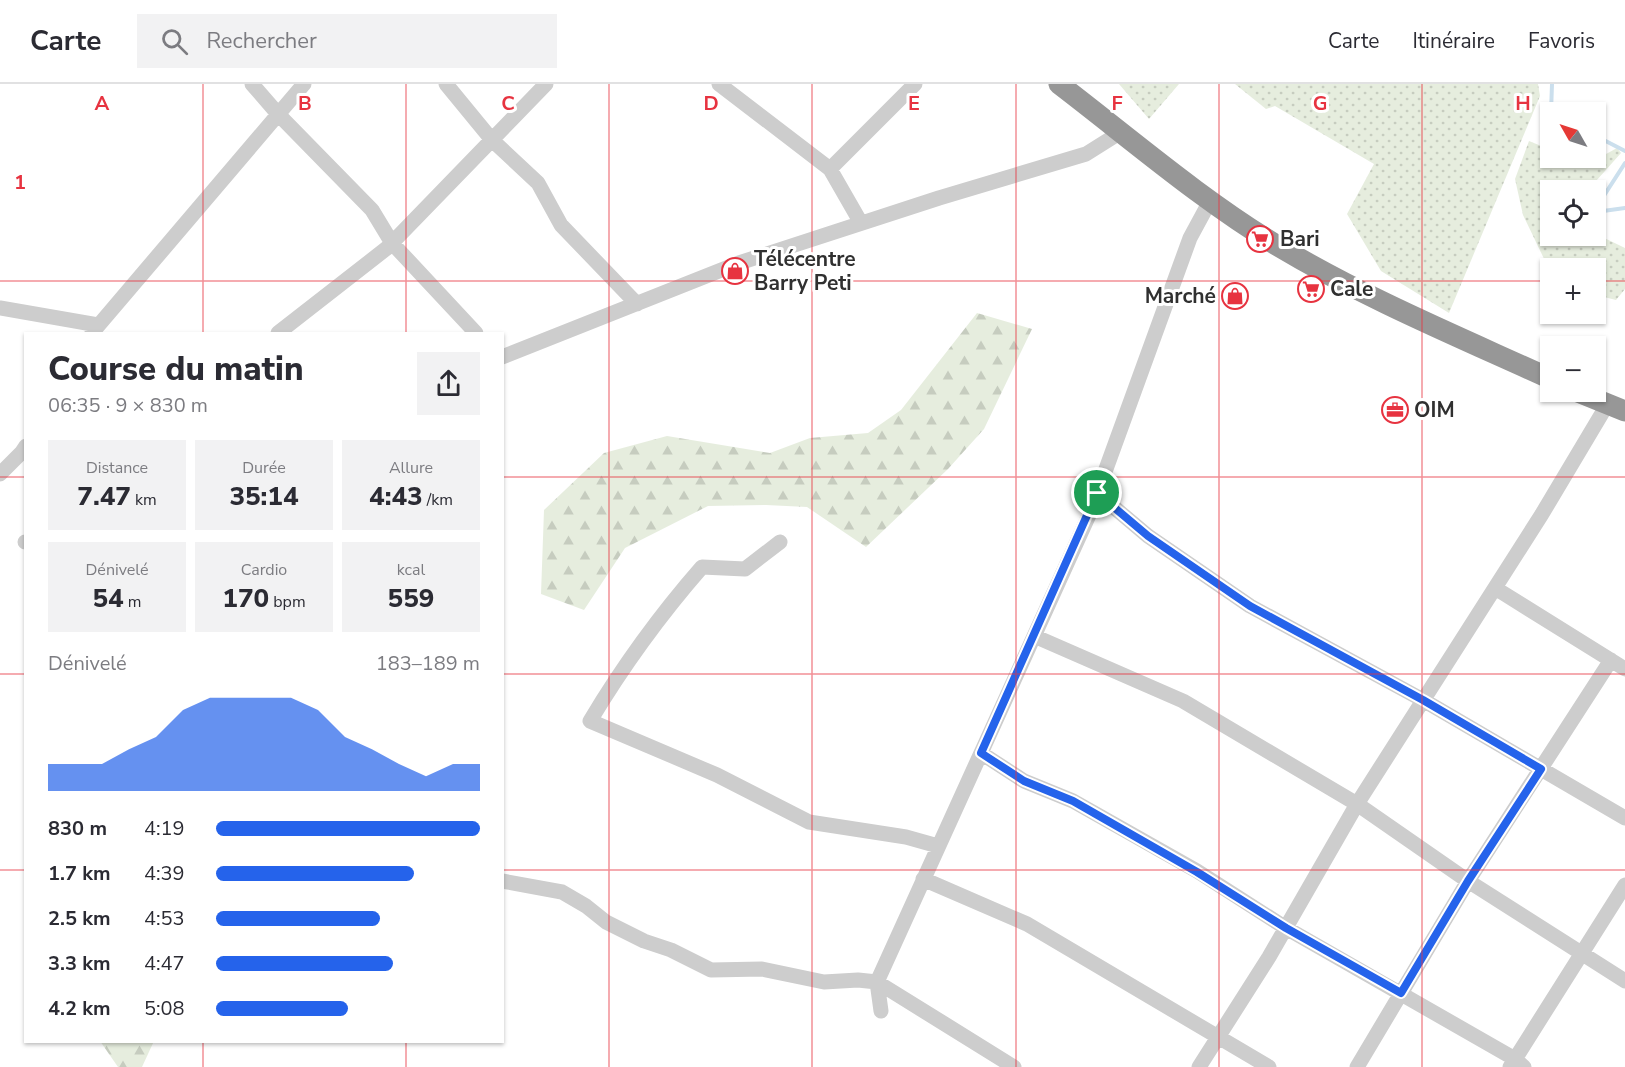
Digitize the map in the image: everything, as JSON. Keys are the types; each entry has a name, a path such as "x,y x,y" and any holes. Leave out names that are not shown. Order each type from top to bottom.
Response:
{"highway":[{"path":"1059,84 1210,201 1276,245 1329,276 1382,302 1540,374"},
{"path":"1602,402 1616,408"}],"street":[{"path":"252,84 278,114 372,210 392,243 475,332"},
{"path":"0,308 95,329 304,84"},
{"path":"446,84 492,140 538,183 561,225 637,304"},
{"path":"279,332 392,243 546,84"},
{"path":"719,84 830,169 861,223"},
{"path":"830,169 915,84"},
{"path":"504,356 739,263 1086,154 1121,132"},
{"path":"881,1011 877,982 1097,493 1190,238 1210,201"},
{"path":"1199,1067 1286,928 1357,804 1495,588 1616,408"},
{"path":"0,474 24,449"},
{"path":"1097,493 1148,536 1250,606 1423,700 1625,818"},
{"path":"780,542 745,569 702,567 672,601 622,669 590,721 717,775 809,822 906,837 938,846"},
{"path":"1495,588 1625,669"},
{"path":"1034,636 1183,701 1357,804 1468,881 1625,981"},
{"path":"1357,1067 1468,881 1611,660"},
{"path":"981,753 1024,781 1073,801 1187,866 1286,928 1401,993 1517,1064 1581,952 1625,885"},
{"path":"924,879 1027,924 1269,1067"},
{"path":"504,880 562,892 586,906 606,922 711,970 762,969 824,982 858,980 877,982 1014,1067"}],"green space":[{"path":"1119,84 1179,84 1149,119"},
{"path":"1235,84 1538,84 1540,96 1449,313 1381,271 1347,214 1374,164 1275,106 1266,109"},
{"path":"1529,141 1540,146 1540,168 1606,168 1606,154 1617,148 1621,153 1597,180 1540,180 1540,246 1606,246 1606,239 1625,248 1625,289 1616,300 1606,298 1606,258 1544,258 1523,215 1515,179"},
{"path":"977,313 1032,329 984,429 948,469 866,547 807,507 708,506 625,548 584,610 541,594 544,510 604,453 667,436 770,453 810,438 868,433 901,410"},
{"path":"101,1043 153,1043 142,1067 118,1067"}],"waterway":[{"path":"1551,102 1552,84"},
{"path":"1606,141 1625,151"},
{"path":"1606,192 1625,163"},
{"path":"1606,211 1625,208"}],"place":[{"name":"Bari","path":"1260,239"},
{"name":"Télécentre Barry Peti","path":"735,271"},
{"name":"Cale","path":"1311,289"},
{"name":"Marché","path":"1235,296"},
{"name":"OIM","path":"1395,410"}],"route":[{"path":"1097,493 1148,536 1250,606 1423,700 1541,769 1468,881 1401,993 1286,928 1197,872 1073,801 1024,781 981,753 1097,493"}]}
